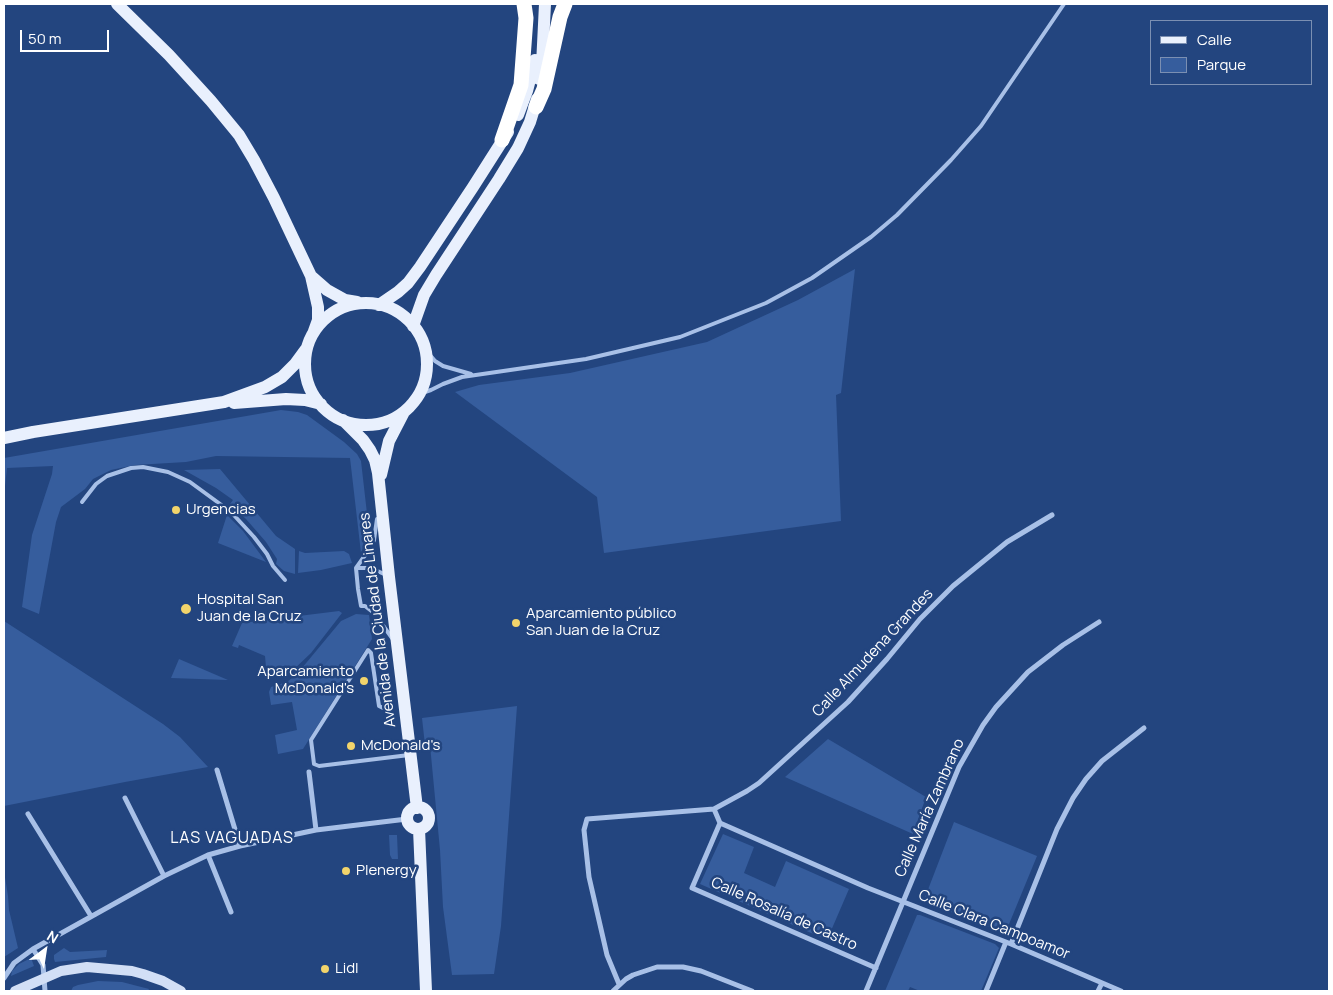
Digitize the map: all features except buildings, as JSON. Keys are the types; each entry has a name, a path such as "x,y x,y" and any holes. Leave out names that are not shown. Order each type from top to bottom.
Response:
{"highway":[{"path":"502,140 521,84 526,18 524,4"},
{"path":"536,106 544,88 560,17 565,4"}],"main road":[{"path":"4,438 224,402 282,378 307,347 318,320 318,307 312,276 274,198 239,136 211,101 175,62 116,4"},
{"path":"413,326 424,295 518,148 536,106 542,65 542,30 545,4"},
{"path":"379,305 403,288 420,267 517,118 527,91 542,30"},
{"path":"307,347 305,368 313,393 327,411 343,420 361,424 380,423 389,420 404,410 418,394 426,375 424,348 420,337 413,326 398,312 379,305 345,300 327,290 312,276"},
{"path":"314,332 323,320 334,312 362,303"},
{"path":"224,402 236,403 286,399 305,400 321,404"},
{"name":"Avenida de la Ciudad de Linares","path":"380,492 385,454 404,410"},
{"name":"Avenida de la Ciudad de Linares","path":"343,420 363,440 375,460 417,808"},
{"path":"417,808 426,811 429,818 425,827 419,829 412,827 408,819 410,812 417,808"},
{"path":"419,829 426,991"}],"street":[{"name":"Calle Almudena Grandes","path":"619,984 607,955 589,877 584,830 587,819 714,809 747,791 759,783 848,702 920,619 954,586 1007,542 1052,515"},
{"name":"Calle María Zambrano","path":"866,991 959,767 983,725 1001,701 1028,672 1063,645 1099,622"},
{"path":"986,991 1057,829 1076,793 1102,761 1144,728"},
{"path":"217,770 240,846"},
{"path":"308,772 316,830"},
{"path":"125,798 164,876"},
{"path":"714,809 720,824"},
{"path":"28,814 92,916"},
{"path":"4,978 14,963 33,949 164,876 208,856 240,846 316,830 408,819"},
{"name":"Calle Clara Campoamor","path":"720,824 902,902 1008,943 1121,991"},
{"name":"Calle Rosalía de Castro","path":"720,824 692,888 876,968"},
{"path":"208,856 230,912"},
{"path":"33,949 43,966 45,991"},
{"path":"613,991 632,975 666,966 682,967 710,974 752,991"},
{"path":"15,991 61,971 101,968 143,974 163,981 181,991"},
{"path":"1098,991 1102,983"}],"lane":[{"path":"418,394 462,377 586,360 680,337 766,302 812,278 871,237 919,194 945,167 981,126 1064,4"},
{"path":"424,348 435,361 443,366 476,375"},
{"path":"82,502 87,492 107,476 131,468 144,467 168,472 190,482 231,512 254,537 267,554 273,566 285,580"},
{"path":"380,492 374,540 366,556 356,568 360,606 365,606 374,613 398,646"},
{"path":"356,568 371,568 381,571 389,577"},
{"path":"382,708 380,706 372,653 368,650 311,740 314,764 319,766 411,755"}],"green space":[{"path":"855,269 841,393 836,395 841,521 604,553 597,497 455,392 479,385 570,373 707,342 798,300"},
{"path":"281,410 307,415 344,442 357,454 361,461 369,531 361,553 350,458 216,456 186,462 135,465 111,470 93,479 85,489 61,507 56,522 39,614 22,607 32,535 53,466 7,468 4,495 4,458"},
{"path":"220,469 276,536 295,549 295,574 284,571 276,564 277,559 266,542 230,504 233,500 184,470"},
{"path":"227,515 243,531 266,562 218,543"},
{"path":"299,551 305,553 344,551 349,554 352,563 298,573"},
{"path":"339,611 342,613 311,653 291,672 283,676 267,678 265,656 239,645 238,648 232,646 242,623"},
{"path":"356,614 369,615 372,639 303,749 278,754 275,735 297,730 292,702 271,705 269,692 271,687 287,682 297,674 341,621"},
{"path":"4,621 163,724 180,737 208,767 4,806"},
{"path":"179,659 228,680 171,678"},
{"path":"517,706 501,926 494,974 452,975 443,907 440,850 430,745 425,745 422,718"},
{"path":"828,739 926,797 913,834 785,777"},
{"path":"954,822 1037,856 1007,929 1001,932 924,900"},
{"path":"723,834 754,847 744,873 775,887 786,861 849,889 827,940 700,884"},
{"path":"389,835 397,835 398,859 392,859 390,855"},
{"path":"4,871 9,910 18,948 4,957"},
{"path":"917,915 995,944 999,948 981,991 920,991 910,987 908,991 885,991"},
{"path":"64,948 70,952 107,950 106,957 55,962 54,955"},
{"path":"31,958 34,966 11,976 12,971 19,964"},
{"path":"98,981 122,982 149,989 148,991 71,991 73,987 78,985"}],"place":[{"name":"Urgencias","path":"176,510"},
{"name":"Hospital San Juan de la Cruz","path":"186,609"},
{"name":"Aparcamiento público San Juan de la Cruz","path":"516,623"},
{"name":"Aparcamiento McDonald's","path":"364,681"},
{"name":"McDonald's","path":"351,746"},
{"name":"Plenergy","path":"346,871"},
{"name":"Lidl","path":"325,969"}],"district":[{"name":"LAS VAGUADAS","path":"232,839"}]}
